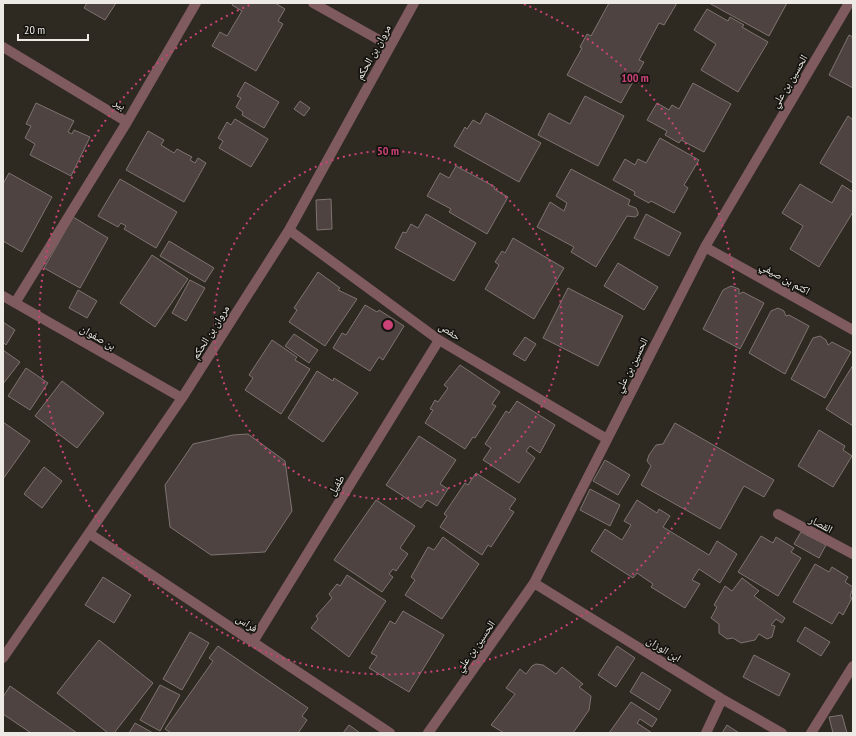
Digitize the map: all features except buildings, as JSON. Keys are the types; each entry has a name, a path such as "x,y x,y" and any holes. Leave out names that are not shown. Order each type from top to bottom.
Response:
{"street":[{"name":"بير","path":"3,47 127,122 196,3"},
{"path":"313,3 390,46"},
{"name":"مروان بن الحكم","path":"3,658 90,534 182,398 289,230 414,3"},
{"name":"الحسين بن علي","path":"428,733 534,583 705,247 849,3"},
{"path":"15,303 127,122"},
{"name":"حفص","path":"289,230 439,340 607,438"},
{"name":"اكثم بن صيفي","path":"705,247 853,330"},
{"name":"بن صفوان","path":"3,296 182,398"},
{"name":"طفيل","path":"253,642 439,340"},
{"name":"القصار","path":"778,514 853,554"},
{"name":"فراس","path":"90,534 390,733"},
{"name":"ابن الوزان","path":"534,583 722,699 782,733"},
{"path":"812,733 853,666"},
{"path":"706,733 722,699"}]}
